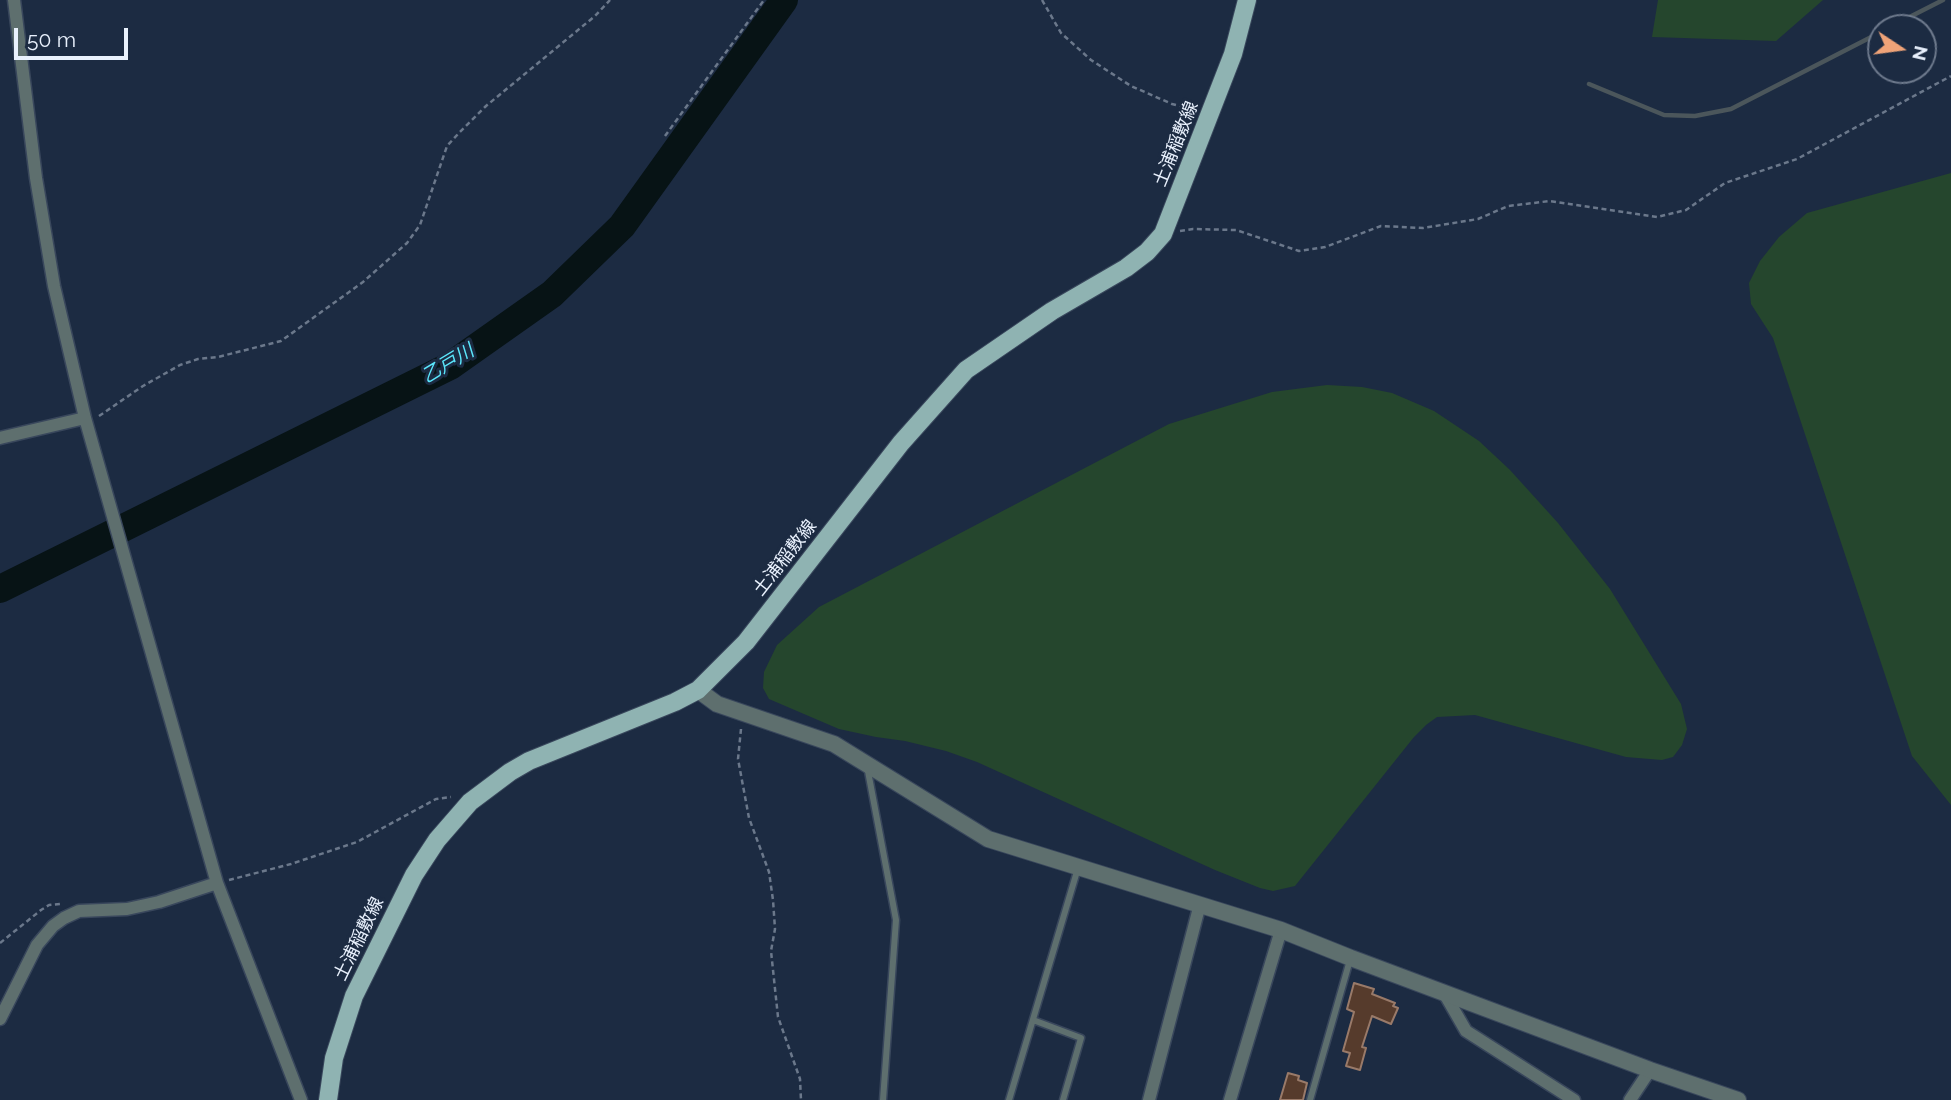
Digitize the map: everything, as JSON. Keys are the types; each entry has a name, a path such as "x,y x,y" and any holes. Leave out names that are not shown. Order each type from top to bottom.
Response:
{"main road":[{"name":"土浦稲敷線","path":"328,1100 334,1058 354,996 414,876 437,840 470,802 529,761 675,702 698,690 746,642 901,443 966,370 1052,311 1126,268 1147,252 1163,234 1233,54 1247,0"}],"street":[{"path":"14,0 36,178 54,286 87,421 217,883 301,1100"},
{"path":"0,438 87,421"},
{"path":"698,690 708,699 834,744 988,839 1281,930 1650,1070 1738,1100"},
{"path":"0,1018 37,945 46,933 64,918 79,911 127,909 159,902 217,883"},
{"path":"1149,1100 1200,904"},
{"path":"1230,1100 1281,930"},
{"path":"1443,991 1466,1031 1574,1100"},
{"path":"1630,1100 1650,1070"}],"lane":[{"path":"867,765 896,920 883,1100"},
{"path":"1009,1100 1079,866"},
{"path":"1310,1100 1351,958"},
{"path":"1033,1020 1081,1038 1063,1100"}],"path":[{"path":"87,421 180,365 281,341 363,282 407,243 420,225 447,146 486,106 595,16 610,0"},
{"path":"665,136 764,0"},
{"path":"1042,0 1061,33 1091,60 1131,86 1172,104 1211,113"},
{"path":"1163,234 1193,229 1236,230 1299,251 1325,247 1381,226 1423,228 1478,219 1508,206 1550,201 1657,217 1686,210 1725,183 1797,159 1951,76"},
{"path":"742,712 738,759 749,818 769,872 775,929 771,951 773,989 778,1017 800,1079 801,1100"},
{"path":"217,883 291,864 357,842 436,799 456,797 470,802"},
{"path":"0,943 48,905 59,903 79,911"}],"green space":[{"path":"1658,0 1823,0 1776,41 1652,37"},
{"path":"1951,173 1951,805 1912,756 1773,338 1751,304 1749,283 1760,261 1779,237 1807,213"},
{"path":"1327,385 1362,387 1392,393 1434,411 1479,441 1510,470 1558,523 1610,589 1681,704 1687,729 1682,745 1673,757 1662,760 1626,757 1475,715 1437,717 1414,737 1295,886 1273,891 1215,870 977,762 905,741 839,729 769,699 763,688 764,672 777,645 819,607 1169,424 1272,392"}],"building":[{"path":"1354,983 1374,989 1372,994 1395,1003 1393,1006 1398,1008 1391,1024 1372,1016 1362,1047 1366,1048 1360,1070 1346,1066 1350,1053 1343,1051 1354,1012 1347,1009"},
{"path":"1288,1073 1299,1076 1298,1080 1307,1083 1303,1100 1280,1100"}],"waterway":[{"name":"乙戸川","path":"0,589 450,366 552,294 622,226 784,0"},
{"path":"1916,14 1943,0"},
{"path":"1589,84 1664,115 1695,116 1731,109 1867,39"}]}
